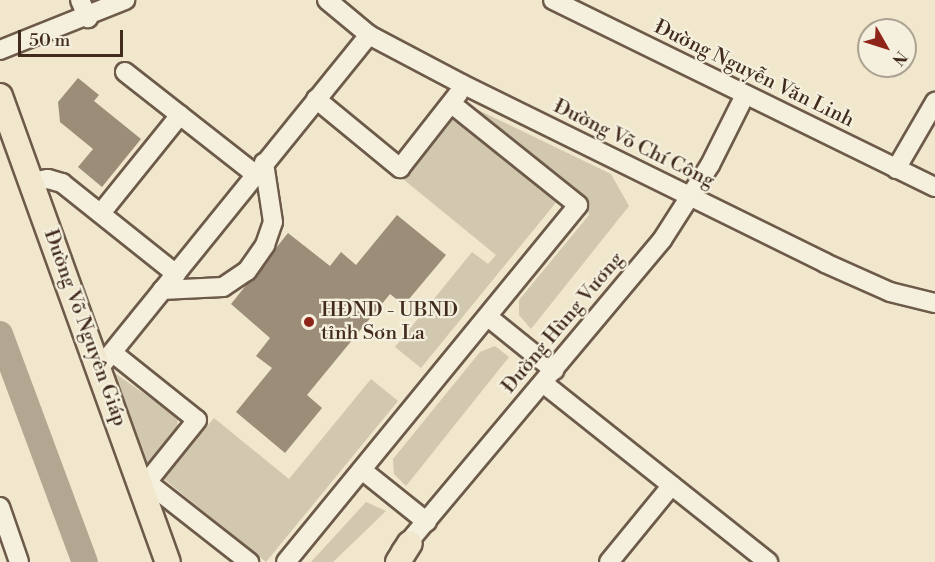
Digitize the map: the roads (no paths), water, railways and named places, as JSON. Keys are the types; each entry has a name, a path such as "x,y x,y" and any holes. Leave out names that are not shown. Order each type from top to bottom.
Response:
{"main road":[{"name":"Đường Võ Nguyên Giáp","path":"0,96 32,182 107,360 168,562"}],"street":[{"path":"80,0 88,18"},
{"path":"0,50 88,18 125,0"},
{"name":"Đường Võ Chí Công","path":"327,0 369,35 462,84 891,292 935,303"},
{"name":"Đường Nguyễn Văn Linh","path":"555,1 935,187"},
{"path":"249,562 144,483 197,420 107,360 369,35"},
{"path":"125,72 180,115 260,169 273,222 265,245 247,271 224,287 162,290"},
{"path":"316,99 400,168 452,104 462,84"},
{"name":"Đường Hùng Vương","path":"389,562 404,553 427,522 662,240 690,196 746,95"},
{"path":"896,169 935,102"},
{"path":"286,562 578,205 452,104"},
{"path":"101,213 180,115"},
{"path":"32,182 48,179 62,183 176,274"},
{"path":"488,316 548,376 672,485 768,562"},
{"path":"362,470 427,522"},
{"path":"609,562 672,485"},
{"path":"0,507 19,562"}],"waterway":[{"path":"0,334 85,562"}],"place":[{"name":"HĐND - UBND tỉnh Sơn La","path":"309,322"}]}
